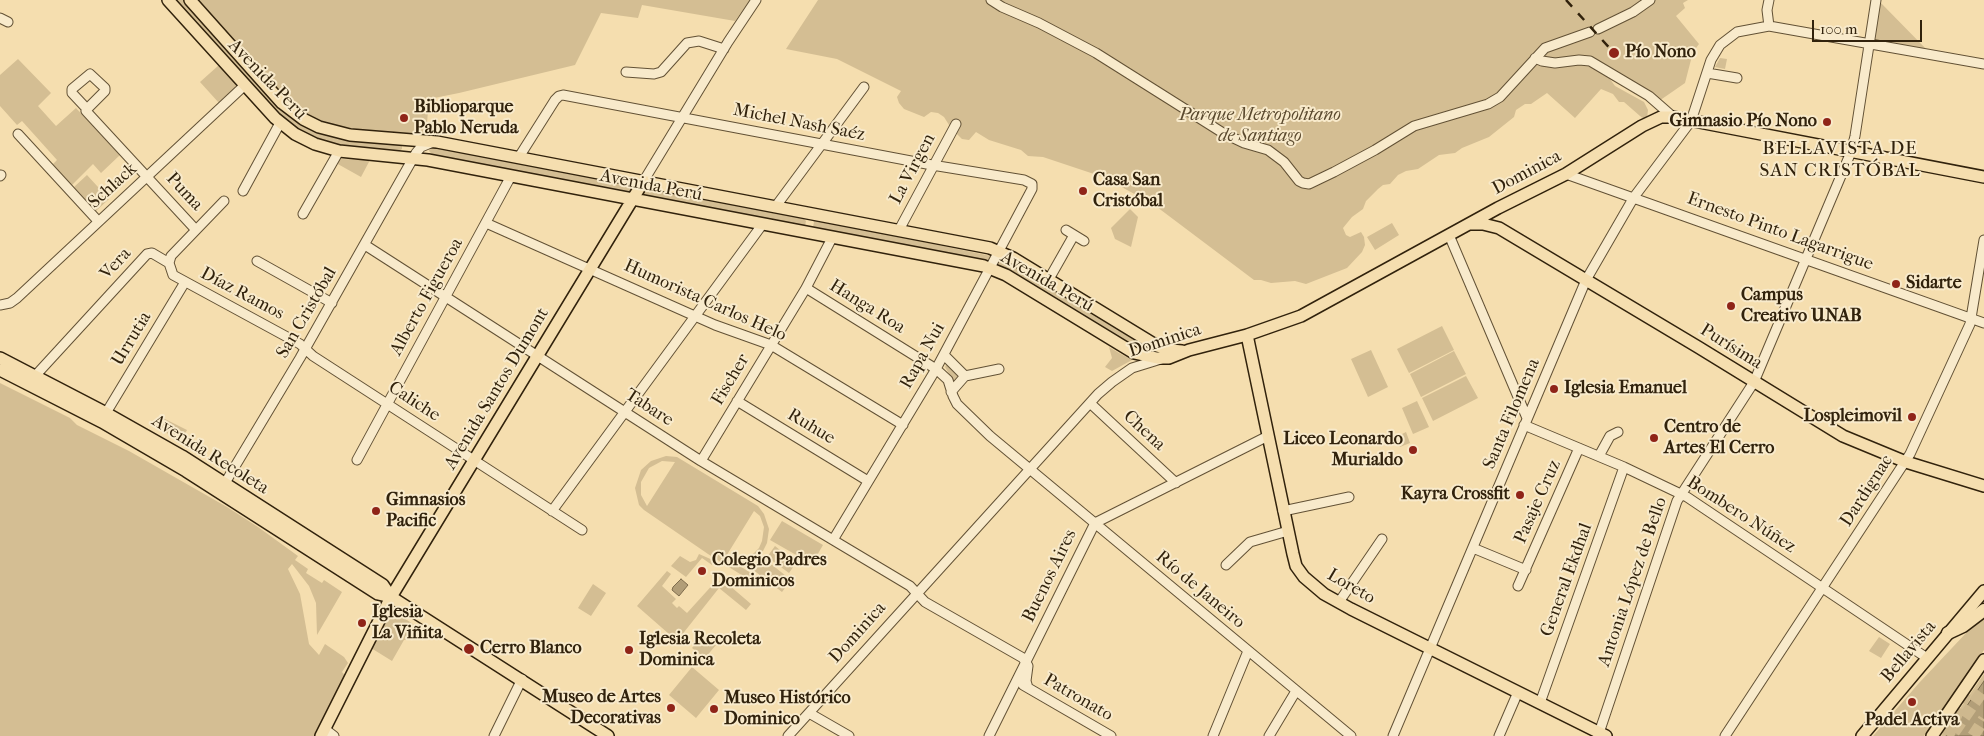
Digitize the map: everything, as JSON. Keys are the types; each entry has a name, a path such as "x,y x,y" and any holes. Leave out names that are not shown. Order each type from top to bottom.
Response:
{"highway":[{"path":"1948,633 1964,626 1984,610"}],"main road":[{"name":"Avenida Perú","path":"168,0 280,123 308,141 339,150 414,157 990,268 1006,275 1134,353 1164,358"},
{"name":"Avenida Perú","path":"190,0 282,103 303,119 319,127 337,132 398,140 433,142 519,157 999,251 1049,279 1162,348 1175,351 1188,350"},
{"path":"1655,119 1673,117 1984,177"},
{"name":"Dominica","path":"1164,358 1247,335 1278,325 1311,311 1498,208 1566,174 1655,119"},
{"name":"Avenida Santos Dumont","path":"327,734 391,597 643,182"},
{"path":"1498,208 1493,218 1499,228"},
{"path":"802,232 809,228 811,224 811,220 806,212"},
{"name":"Purísima","path":"1467,225 1483,224 1499,228 1834,432 1906,462 1984,486"},
{"path":"1137,366 1144,356 1145,346 1139,334"},
{"name":"Loreto","path":"1247,335 1294,560 1300,571 1316,588 1339,602 1601,735"},
{"name":"Avenida Recoleta","path":"0,358 166,446 219,485"},
{"name":"Avenida Recoleta","path":"0,370 95,418 219,485 383,585 391,597 522,679 608,736"},
{"path":"95,418 106,413"},
{"name":"Bellavista","path":"1862,736 1984,591"},
{"path":"1932,736 1984,660"}],"street":[{"path":"643,182 756,0"},
{"path":"991,0 1002,8 1038,23 1096,53 1223,133 1244,143 1268,150 1284,162 1303,184 1309,184 1334,172 1414,126 1488,104 1500,97 1545,48 1594,30 1633,12 1650,0"},
{"path":"1768,0 1769,26"},
{"name":"Antonia López de Bello","path":"1601,735 1680,494 1754,382 1851,152 1870,45 1875,0"},
{"name":"Santa Filomena","path":"1393,736 1586,280 1634,197 1691,121 1713,55 1727,38 1747,28 1769,26 1984,64"},
{"path":"626,72 654,74 662,72 687,43 699,41 724,49"},
{"path":"1535,58 1555,63 1579,60 1590,61 1649,96 1673,117"},
{"path":"1706,73 1737,78"},
{"name":"Schlack","path":"0,305 10,303 17,298 245,85"},
{"path":"776,206 864,86"},
{"name":"Michel Nash Saéz","path":"519,157 555,100 559,96 566,96 932,165 1024,180 1032,184"},
{"path":"1649,96 1655,112 1655,119"},
{"name":"Puma","path":"87,109 86,111 196,230"},
{"path":"242,191 280,123"},
{"name":"La Virgen","path":"899,230 932,165 956,124"},
{"path":"18,134 98,221"},
{"path":"398,140 409,148 414,157"},
{"name":"San Cristóbal","path":"219,485 305,349 418,149 433,142"},
{"path":"303,214 339,150"},
{"name":"Ernesto Pinto Lagarrigue","path":"1566,174 1984,323"},
{"name":"Alberto Figueroa","path":"357,460 511,176"},
{"name":"Rapa Nui","path":"833,540 944,355 1032,189 1032,184"},
{"path":"169,263 171,256 224,201"},
{"name":"Humorista Carlos Helo","path":"486,223 731,332 771,345 902,425"},
{"path":"552,511 762,225"},
{"path":"1049,279 1070,233 1084,241"},
{"path":"1449,235 1526,422"},
{"name":"Fischer","path":"701,461 806,288 832,238"},
{"name":"Dardignac","path":"1725,736 1906,462 1972,318 1984,240"},
{"name":"Tabare","path":"365,245 701,461 910,586 924,602 1026,662"},
{"name":"Vera","path":"35,376 148,254 152,253 169,263"},
{"path":"257,261 332,303"},
{"name":"Díaz Ramos","path":"169,263 172,274 296,342 305,349"},
{"name":"Urrutia","path":"106,413 185,282"},
{"name":"Hanga Roa","path":"806,288 936,369"},
{"name":"Caliche","path":"305,349 582,530"},
{"path":"944,355 965,376"},
{"name":"Dominica","path":"788,736 1090,404 1112,382 1137,366 1164,358"},
{"path":"936,369 948,380 951,392 960,407 990,436 1030,469"},
{"path":"951,392 965,376 999,369"},
{"name":"Ruhue","path":"737,401 868,481"},
{"name":"Chena","path":"1090,404 1176,483"},
{"name":"Bombero Núñez","path":"1526,422 1680,494 1927,658"},
{"path":"1599,456 1610,436 1618,432"},
{"name":"Buenos Aires","path":"989,736 1095,523 1268,436"},
{"name":"Pasaje Cruz","path":"1518,586 1579,448"},
{"name":"General Ekdhal","path":"1540,703 1624,467"},
{"name":"Río de Janeiro","path":"1030,469 1351,736"},
{"path":"1283,511 1350,497"},
{"path":"1226,565 1250,542 1288,531"},
{"path":"1339,602 1382,539"},
{"name":"Pasaje Cruz","path":"1473,548 1526,570"},
{"path":"1213,736 1248,651"},
{"name":"Patronato","path":"1026,662 1028,666 1026,681 1028,688"},
{"path":"494,736 522,679"},
{"name":"Patronato","path":"1016,682 1111,736"},
{"path":"1269,736 1296,691"},
{"path":"1499,736 1518,692"},
{"path":"809,714 848,736"}],"green space":[{"path":"171,0 183,0 279,108 303,125 336,138 399,143 402,149 397,153 366,151 318,142 280,119"},
{"path":"195,0 750,0 735,21 642,5 638,18 601,13 575,65 429,99 426,135 368,131 333,125 305,115 284,100"},
{"name":"Parque Metropolitano de Santiago","path":"818,0 1688,0 1683,3 1685,8 1676,16 1699,44 1693,52 1685,83 1659,101 1647,98 1610,79 1615,86 1644,102 1648,110 1647,118 1644,119 1624,102 1619,102 1613,94 1601,89 1575,118 1547,93 1531,104 1525,104 1516,110 1514,117 1489,137 1462,148 1455,153 1439,155 1418,169 1406,171 1398,175 1390,184 1383,185 1378,189 1366,201 1363,209 1352,217 1343,228 1346,235 1350,237 1361,232 1365,245 1362,252 1347,268 1306,284 1295,281 1271,283 1254,280 1153,204 1103,177 1043,157 1028,156 1021,150 989,140 976,132 969,140 962,139 951,128 944,117 938,113 931,112 924,117 904,109 897,97 901,91 837,59 786,49"},
{"path":"1880,2 1930,53 1876,42 1875,36"},
{"path":"1720,58 1727,59 1725,69 1715,67"},
{"path":"18,59 51,93 38,106 56,126 76,108 120,155 101,173 93,164 72,185 52,165 57,160 22,121 17,125 0,106 0,75"},
{"path":"219,65 236,85 235,89 219,103 200,82"},
{"path":"436,146 638,185 631,195 436,158 429,151 430,148"},
{"path":"340,159 370,160 361,177 336,163"},
{"path":"87,175 109,199 96,211 74,187"},
{"path":"647,187 802,217 806,221 805,226 799,229 640,198"},
{"path":"1130,209 1138,217 1131,247 1115,239 1111,228"},
{"path":"812,219 991,256 986,265 809,230 813,227 814,222"},
{"path":"1392,223 1399,235 1375,250 1367,237"},
{"path":"999,256 1140,340 1143,347 1141,354 993,267"},
{"path":"1442,326 1454,350 1409,373 1397,349"},
{"path":"1109,347 1132,360 1112,371 1105,367 1112,358"},
{"path":"1371,350 1388,387 1368,397 1351,359"},
{"path":"1454,351 1466,374 1421,397 1410,374"},
{"path":"947,363 962,373 955,384 945,367"},
{"path":"1466,376 1478,398 1433,421 1422,398"},
{"path":"0,383 70,418 77,425 129,451 227,507 298,556 295,560 308,569 306,573 322,583 324,580 342,592 317,635 316,603 309,586 292,564 288,569 300,594 309,644 319,655 325,644 344,657 348,663 342,672 347,678 317,736 0,736"},
{"path":"1417,401 1429,427 1413,434 1402,408"},
{"path":"159,416 187,430 181,441 154,426"},
{"path":"1406,432 1410,443 1400,447 1396,437"},
{"path":"666,456 677,457 758,506 764,514 769,529 767,543 763,551 755,559 738,565 751,573 748,579 708,554 639,505 635,488 641,470 651,461","holes":["662,461 675,462 647,506 641,495 641,482 649,468","754,511 760,516 764,527 759,548 752,555 743,559 731,561 725,558"]},
{"path":"782,521 823,545 812,564 770,540"},
{"path":"775,546 796,563 789,573 767,557"},
{"path":"699,554 715,561 712,565 702,558 686,577 671,566 680,556 690,562 696,560"},
{"path":"761,556 791,580 782,592 752,569"},
{"path":"667,571 671,574 662,586 676,599 672,603 687,613 716,581 723,580 751,604 746,610 719,588 677,641 637,606"},
{"path":"593,584 606,593 591,616 578,608"},
{"path":"389,611 394,611 420,629 412,640 404,640 392,661 371,648"},
{"path":"1984,614 1984,650 1924,736 1873,736 1919,683"},
{"path":"703,635 716,645 705,658 692,648"},
{"path":"1879,637 1890,644 1881,658 1869,651"},
{"path":"692,667 719,690 696,718 669,695"},
{"path":"1984,674 1984,736 1941,736"}],"shaded area":[{"path":"681,579 688,585 679,596 672,590"},
{"path":"1984,681 1984,736 1946,736"}],"tunnel":[{"path":"1954,732 1984,689"},
{"path":"1948,736 1965,693"},
{"path":"1973,736 1984,719"}],"railway":[{"path":"1566,0 1614,53"}],"place":[{"name":"Pío Nono","path":"1614,53"},
{"name":"Biblioparque Pablo Neruda","path":"404,118"},
{"name":"Gimnasio Pío Nono","path":"1827,122"},
{"name":"Casa San Cristóbal","path":"1083,191"},
{"name":"Sidarte","path":"1896,284"},
{"name":"Campus Creativo UNAB","path":"1731,306"},
{"name":"Iglesia Emanuel","path":"1554,389"},
{"name":"Lospleimovil","path":"1912,417"},
{"name":"Centro de Artes El Cerro","path":"1654,438"},
{"name":"Liceo Leonardo Murialdo","path":"1413,450"},
{"name":"Kayra Crossfit","path":"1520,495"},
{"name":"Gimnasios Pacific","path":"376,511"},
{"name":"Colegio Padres Dominicos","path":"702,571"},
{"name":"Iglesia La Viñita","path":"362,623"},
{"name":"Cerro Blanco","path":"469,649"},
{"name":"Iglesia Recoleta Dominica","path":"629,650"},
{"name":"Padel Activa","path":"1912,702"},
{"name":"Museo de Artes Decorativas","path":"671,708"},
{"name":"Museo Histórico Dominico","path":"714,709"}],"district":[{"name":"BELLAVISTA DE SAN CRISTÓBAL","path":"1840,160"}]}
